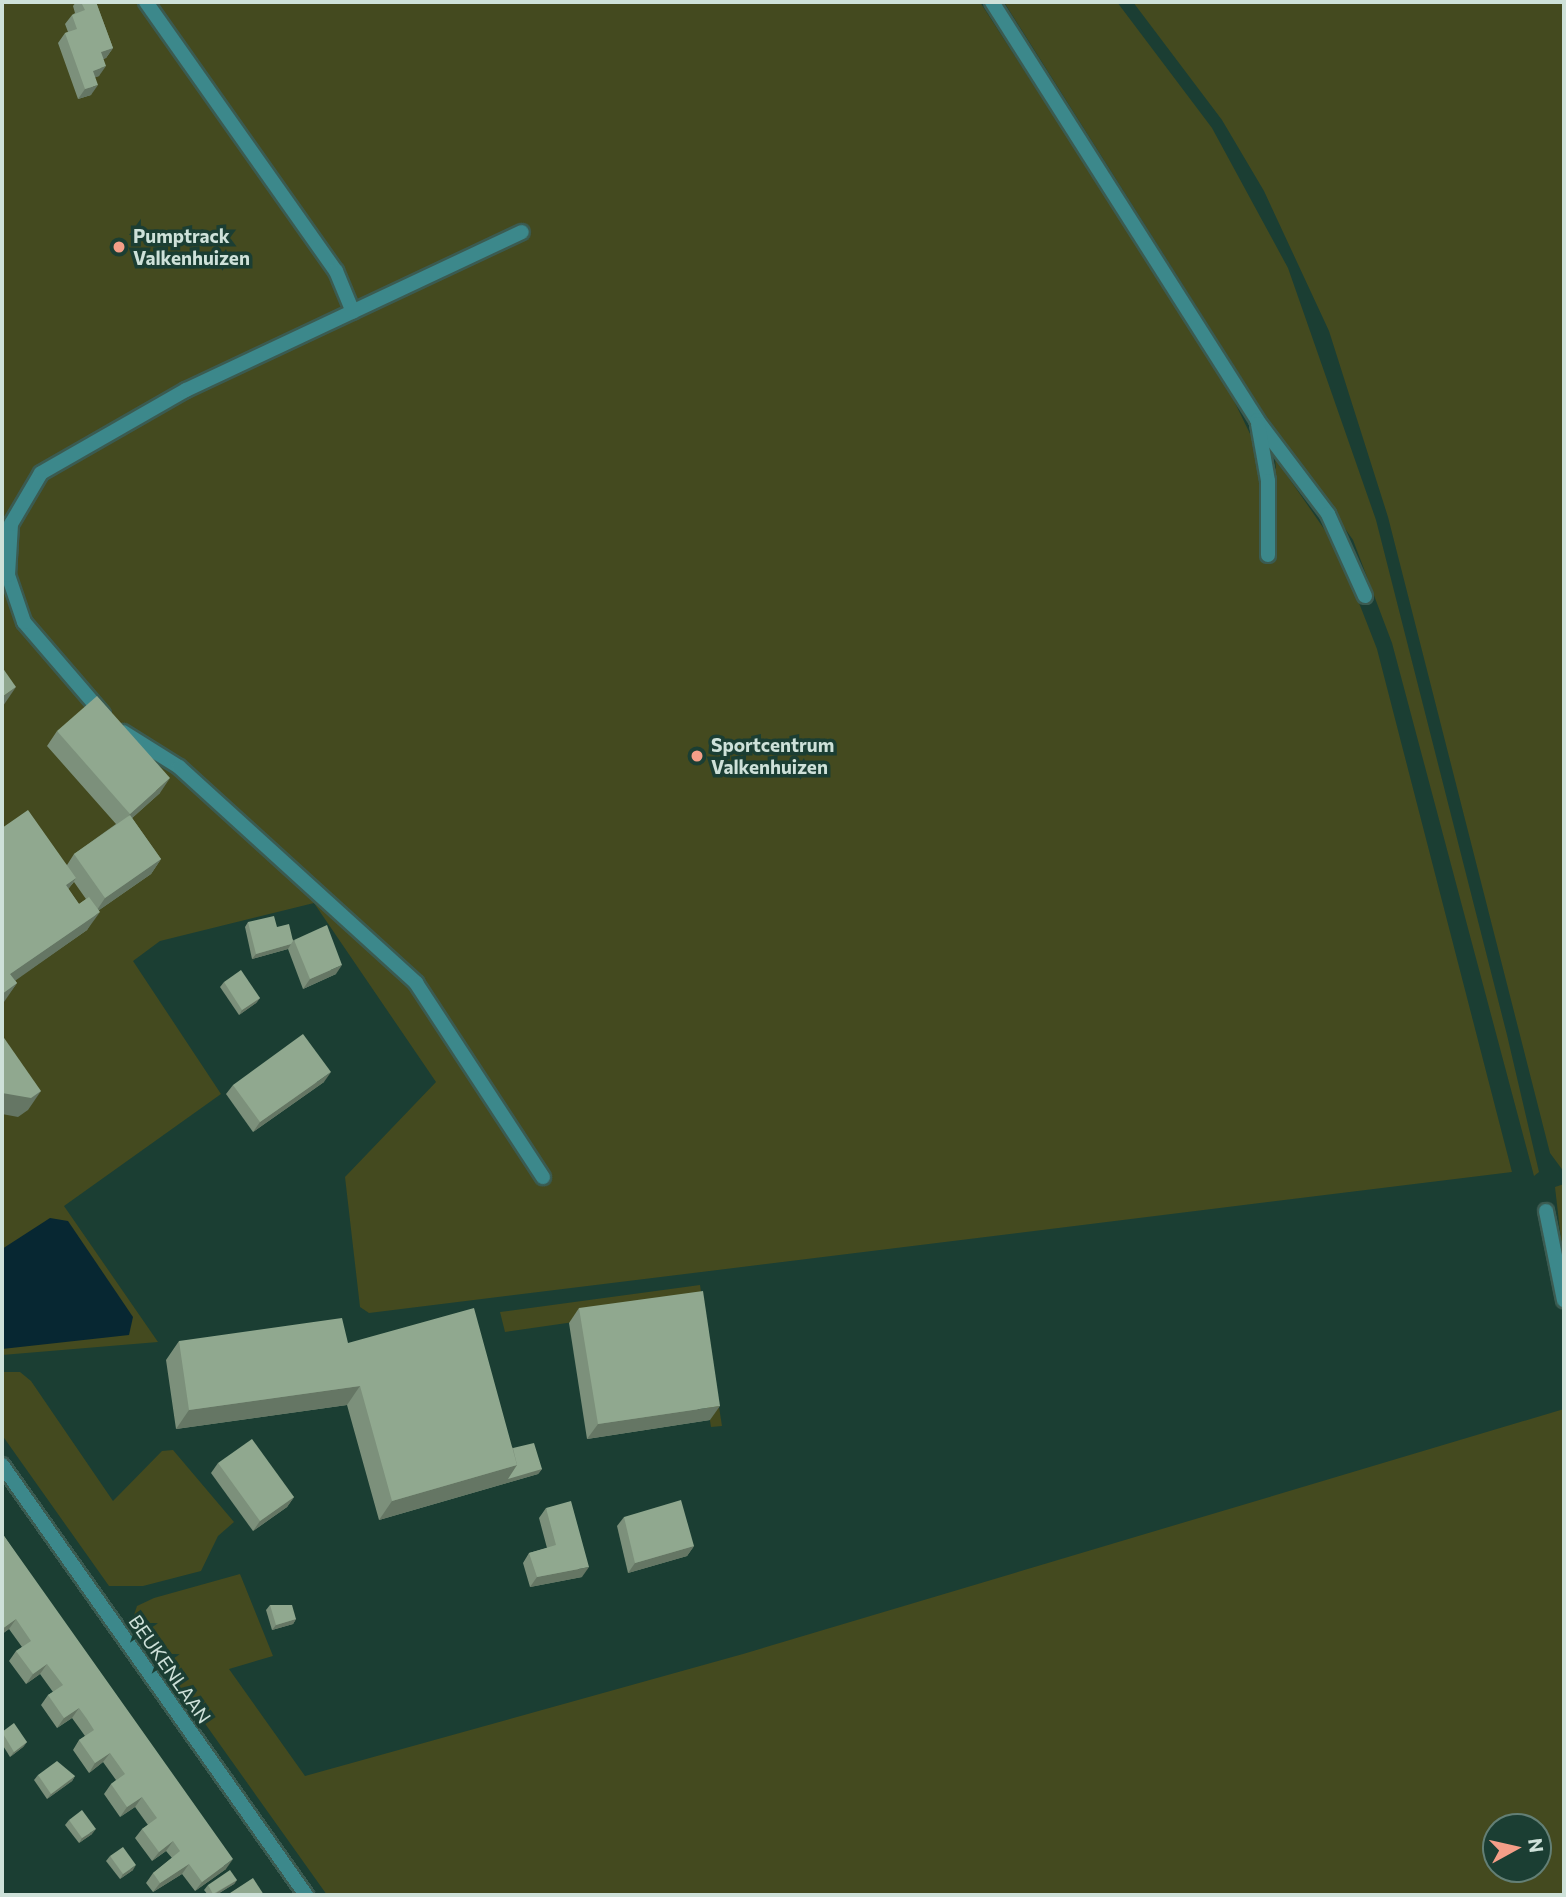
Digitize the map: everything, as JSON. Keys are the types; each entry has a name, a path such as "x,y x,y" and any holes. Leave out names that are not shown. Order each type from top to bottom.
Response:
{"street":[{"path":"146,2 335,271 354,312"},
{"path":"992,2 1257,420 1328,514 1365,596"},
{"path":"522,232 354,312 59,459 20,498 6,522 8,575 24,622 115,727 179,767 415,984 543,1177"},
{"path":"1257,420 1268,481 1268,555"},
{"path":"1546,1211 1564,1300"},
{"name":"BEUKENLAAN","path":"2,1465 306,1895"}],"green space":[{"name":"Sportcentrum Valkenhuizen","path":"2,2 980,2 1222,376 1254,442 1276,469 1275,458 1338,549 1377,649 1512,1172 369,1313 360,1307 345,1177 436,1082 314,903 160,941 133,961 221,1094 64,1206 158,1342 2,1355"},
{"path":"1004,2 1117,2 1212,128 1288,268 1376,520 1507,1035 1539,1172 1534,1176 1392,643 1353,540 1262,410"},
{"path":"1133,2 1564,2 1564,1172 1550,1153 1388,517 1329,331 1264,191 1222,120"},
{"path":"1564,1184 1564,1266 1555,1187"},
{"path":"700,1285 722,1426 711,1427 692,1305 505,1332 500,1312"},
{"path":"2,1372 20,1372 31,1381 113,1501 162,1451 173,1450 234,1522 218,1536 201,1571 143,1586 109,1586 2,1435"},
{"path":"1564,1409 1564,1895 327,1895 132,1621 137,1606 154,1598 240,1574 273,1656 229,1669 305,1776 743,1654"}],"water":[{"path":"50,1218 68,1221 133,1317 129,1335 2,1349 2,1249"}],"building":[{"path":"81,2 96,2 113,48 101,52 106,66 93,71 98,85 85,89 65,33 77,29 72,15 85,10"},
{"path":"2,667 16,687 2,697"},
{"path":"97,696 170,778 130,814 57,731"},
{"path":"28,810 76,878 66,885 79,904 89,897 100,912 10,974 17,983 2,994 2,828"},
{"path":"130,815 161,859 105,898 74,854"},
{"path":"274,916 277,927 289,924 293,941 291,944 256,954 248,922"},
{"path":"327,925 342,965 310,979 294,940"},
{"path":"241,970 260,998 242,1010 224,982"},
{"path":"303,1034 331,1072 260,1122 233,1085"},
{"path":"2,1035 41,1091 31,1098 2,1093"},
{"path":"703,1291 720,1406 598,1424 579,1308"},
{"path":"474,1308 517,1465 392,1501 360,1386 189,1410 179,1341 342,1318 348,1343"},
{"path":"252,1439 294,1497 260,1521 218,1463"},
{"path":"534,1443 542,1469 508,1479 517,1465 513,1448"},
{"path":"681,1500 694,1546 635,1563 624,1517"},
{"path":"571,1501 589,1567 537,1577 529,1553 556,1545 546,1508"},
{"path":"2,1533 233,1859 202,1882 189,1864 160,1883 153,1873 180,1851 173,1841 159,1852 142,1829 157,1818 142,1797 127,1807 111,1784 125,1774 110,1753 95,1763 79,1740 94,1730 87,1719 79,1708 64,1718 48,1695 63,1685 47,1664 33,1674 16,1651 31,1641 16,1619 2,1629"},
{"path":"270,1605 292,1605 296,1619 276,1625"},
{"path":"14,1723 27,1742 14,1752 2,1732"},
{"path":"57,1761 75,1776 51,1794 38,1775"},
{"path":"82,1810 96,1829 82,1838 69,1820"},
{"path":"123,1847 136,1865 123,1874 110,1856"},
{"path":"230,1870 237,1880 213,1894 208,1885"},
{"path":"253,1878 264,1895 227,1895"}],"place":[{"name":"Pumptrack Valkenhuizen","path":"119,247"},
{"name":"Sportcentrum Valkenhuizen","path":"697,756"}]}
